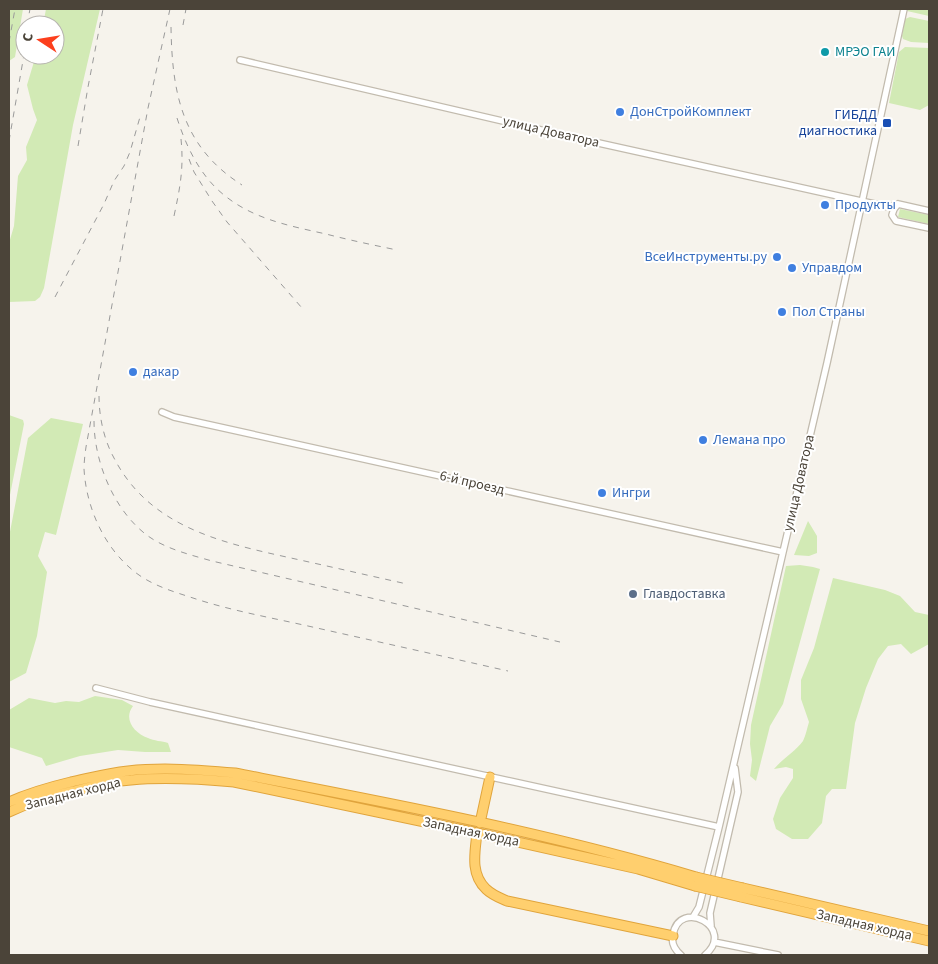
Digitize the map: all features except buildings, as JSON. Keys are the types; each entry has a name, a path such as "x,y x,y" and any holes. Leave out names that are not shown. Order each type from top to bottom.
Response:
{"highway":[{"name":"Западная хорда","path":"9,802 48,787 101,775 130,771 178,769 235,773 480,823 640,860 696,882"},
{"path":"480,823 490,777"},
{"name":"Западная хорда","path":"9,812 28,803 51,796 103,784 179,778 234,782 929,931"},
{"path":"477,833 474,858 475,870 486,890 495,895 507,901 673,936"},
{"name":"Западная хорда","path":"742,892 929,940"}],"street":[{"name":"улица Доватора","path":"693,917 699,907 734,764 827,363 904,9"},
{"name":"улица Доватора","path":"240,60 558,134 862,201"},
{"path":"862,201 888,207 898,204 929,211"},
{"path":"894,218 894,209 898,204"},
{"path":"888,207 894,218"},
{"path":"894,218 929,228"},
{"name":"6-й проезд","path":"162,412 174,417 783,552"},
{"path":"96,688 150,702 719,827"},
{"name":"улица Доватора","path":"714,942 710,913 738,792 734,764"},
{"path":"681,955 674,946 673,936 678,924 685,919 693,917 701,919 711,926"},
{"path":"705,955 711,949 714,942 778,955"}],"green space":[{"path":"9,9 23,9 22,15 15,15 15,57 9,61"},
{"path":"46,9 100,9 73,125 44,288 40,297 35,301 9,302 9,243 14,226 18,176 27,160 26,147 37,120 27,85 33,65 65,65 65,15 45,15"},
{"path":"908,9 929,9 929,16 907,11"},
{"path":"910,17 929,21 929,43 911,42 903,39 905,19"},
{"path":"905,47 929,48 929,105 920,110 889,103 899,52"},
{"path":"900,209 929,215 929,224 898,217"},
{"path":"9,415 23,420 24,424 9,500"},
{"path":"51,418 83,424 56,535 45,532 38,556 47,572 37,636 26,673 9,682 9,537 28,438"},
{"path":"808,521 817,536 817,553 809,556 794,555"},
{"path":"800,565 820,569 783,704 770,726 756,781 750,776 752,760 750,744 751,725 786,566"},
{"path":"833,578 885,590 900,596 915,612 929,615 929,644 911,654 901,644 888,646 878,659 855,723 846,789 832,789 826,796 822,823 808,839 792,839 776,829 773,819 780,798 793,778 793,769 786,767 774,769 800,745 806,734 809,722 801,699 801,680 814,648"},
{"path":"95,696 122,700 133,706 129,716 134,729 150,739 168,743 171,752 118,750 80,756 46,766 42,758 9,747 9,710 29,698 55,703 66,701 79,702"}],"railway":[{"path":"9,42 15,9"},
{"path":"29,15 30,9"},
{"path":"78,146 103,9"},
{"path":"170,9 148,108 85,452 85,483 92,510 103,535 119,557 136,573 150,582 174,592 233,610 508,671"},
{"path":"183,25 186,9"},
{"path":"171,27 174,74 184,116 193,136 206,154 222,170 242,185"},
{"path":"9,141 22,65"},
{"path":"55,297 104,204 114,181 124,166 140,117"},
{"path":"177,118 189,150 201,170 215,187 235,203 272,220 397,250"},
{"path":"174,216 181,178 181,139"},
{"path":"189,159 194,172 227,222 302,308"},
{"path":"99,396 103,428 107,444 114,458 130,482 149,502 170,518 219,540 407,584"},
{"path":"94,421 95,437 102,469 116,499 136,526 163,545 212,561 560,642"}],"place":[{"name":"МРЭО ГАИ","path":"825,52"},
{"name":"ДонСтройКомплект","path":"620,112"},
{"name":"ГИБДД диагностика","path":"887,123"},
{"name":"Продукты","path":"825,205"},
{"name":"ВсеИнструменты.ру","path":"777,257"},
{"name":"Управдом","path":"792,268"},
{"name":"Пол Страны","path":"782,312"},
{"name":"дакар","path":"133,372"},
{"name":"Лемана про","path":"703,440"},
{"name":"Ингри","path":"602,493"},
{"name":"Главдоставка","path":"633,594"}]}
